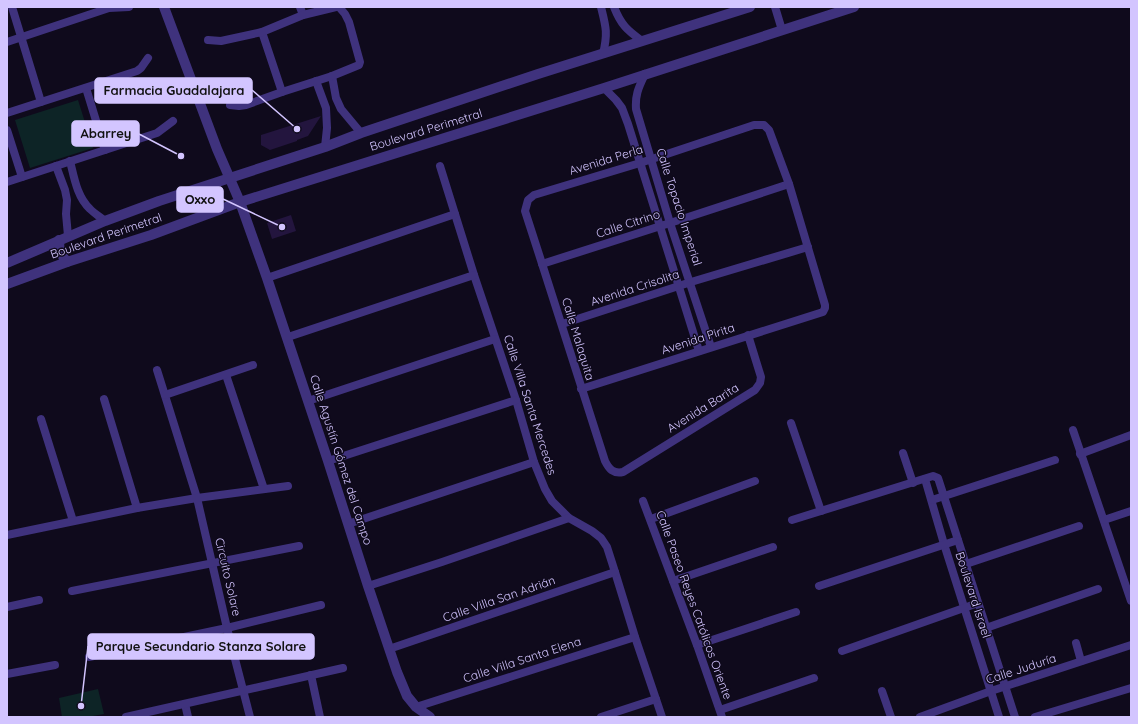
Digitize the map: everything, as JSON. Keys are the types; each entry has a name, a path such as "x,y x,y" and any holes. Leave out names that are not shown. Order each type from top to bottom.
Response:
{"street":[{"path":"12,7 41,102"},
{"name":"Calle Agustín Gómez del Campo","path":"164,7 217,149 240,202 288,337 397,672 407,696 416,707 430,717"},
{"path":"300,7 302,15"},
{"path":"208,40 221,41 262,32 302,15 337,7 345,14 349,22 360,62 359,65 332,76 246,105 230,105"},
{"name":"Boulevard Perimetral","path":"7,263 105,221 159,201 325,147 361,133 538,74 750,7"},
{"path":"775,7 782,30"},
{"name":"Boulevard Perimetral","path":"7,284 67,262 151,235 240,202 604,88 854,7"},
{"path":"7,42 109,8 129,8"},
{"path":"603,54 606,29 602,10 615,8 621,23 627,30 642,41"},
{"path":"262,32 282,92"},
{"path":"7,113 137,71 148,58"},
{"name":"Calle Topacio Imperial","path":"645,74 635,97 636,109 670,223 691,282 711,347"},
{"path":"332,76 338,104 361,133"},
{"path":"316,81 326,108 328,128 325,147"},
{"path":"86,88 105,150"},
{"name":"Calle Topacio Imperial","path":"604,88 616,100 631,133 699,351"},
{"path":"326,108 338,104"},
{"path":"623,113 636,109"},
{"path":"7,182 158,133 173,121"},
{"name":"Avenida Perla","path":"525,211 528,200 534,195 640,163 754,125 764,125 769,130 788,184"},
{"path":"7,130 22,177"},
{"path":"631,133 642,130"},
{"path":"70,161 77,186 83,200 89,208 105,221"},
{"path":"56,166 67,200 64,238 59,249 63,258 67,262"},
{"name":"Calle Villa Santa Mercedes","path":"440,166 474,275 516,400 534,462 552,500 569,518 601,538 607,547 662,717"},
{"path":"788,184 808,247"},
{"name":"Calle Citrino","path":"542,264 788,184"},
{"path":"65,190 77,186"},
{"name":"Calle Malaquita","path":"525,211 605,461 607,466 614,472"},
{"path":"267,278 455,214"},
{"name":"Avenida Crisolita","path":"562,324 691,282 808,247"},
{"name":"Avenida Pirita","path":"581,389 823,312 825,305 808,247"},
{"path":"288,337 474,275"},
{"name":"Avenida Barita","path":"614,472 622,472 755,390 760,383 761,378 748,335"},
{"path":"308,401 495,339"},
{"path":"165,395 253,365"},
{"name":"Circuito Solare","path":"157,370 197,498 227,628 250,717"},
{"path":"226,375 264,490"},
{"path":"104,399 137,508"},
{"path":"328,461 516,400"},
{"path":"41,419 73,521"},
{"path":"791,423 821,511"},
{"path":"1073,430 1080,454 1128,583 1131,601"},
{"path":"1080,454 1131,436"},
{"path":"903,453 913,483"},
{"path":"932,500 1055,460"},
{"path":"348,524 534,462"},
{"name":"Boulevard Israel","path":"1000,717 944,544 926,479 933,476 939,480 1015,717"},
{"path":"792,520 926,479"},
{"path":"651,519 755,481"},
{"path":"7,535 137,508 197,498 288,486"},
{"name":"Calle Paseo Reyes Católicos Oriente","path":"643,501 651,519 721,714"},
{"path":"1104,520 1131,511"},
{"path":"368,586 569,518"},
{"path":"966,564 1079,526"},
{"path":"819,586 958,540"},
{"path":"72,591 299,546"},
{"path":"673,581 773,547"},
{"name":"Calle Villa San Adrián","path":"389,649 616,572"},
{"path":"986,628 1098,589"},
{"path":"7,607 39,600"},
{"path":"842,651 978,603"},
{"path":"89,657 227,628 321,605"},
{"path":"697,646 796,612"},
{"name":"Calle Villa Santa Elena","path":"416,707 635,637"},
{"path":"1076,643 1081,661"},
{"name":"Calle Juduría","path":"920,717 1006,686 1131,645"},
{"path":"7,674 55,665"},
{"path":"126,717 343,668"},
{"path":"311,675 320,717"},
{"path":"721,714 814,678"},
{"path":"1035,717 1131,688"},
{"path":"882,691 891,717"},
{"path":"601,717 656,699"},
{"path":"186,704 188,717"}],"green space":[{"path":"78,100 93,148 30,168 15,120"},
{"path":"98,689 104,714 87,717 62,717 59,698"}],"building":[{"path":"321,116 308,136 270,150 261,145 261,135"},
{"path":"291,215 296,231 272,239 267,223"}],"place":[{"name":"Farmacia Guadalajara","path":"297,129"},
{"name":"Abarrey","path":"181,156"},
{"name":"Oxxo","path":"282,227"},
{"name":"Parque Secundario Stanza Solare","path":"81,706"}]}
